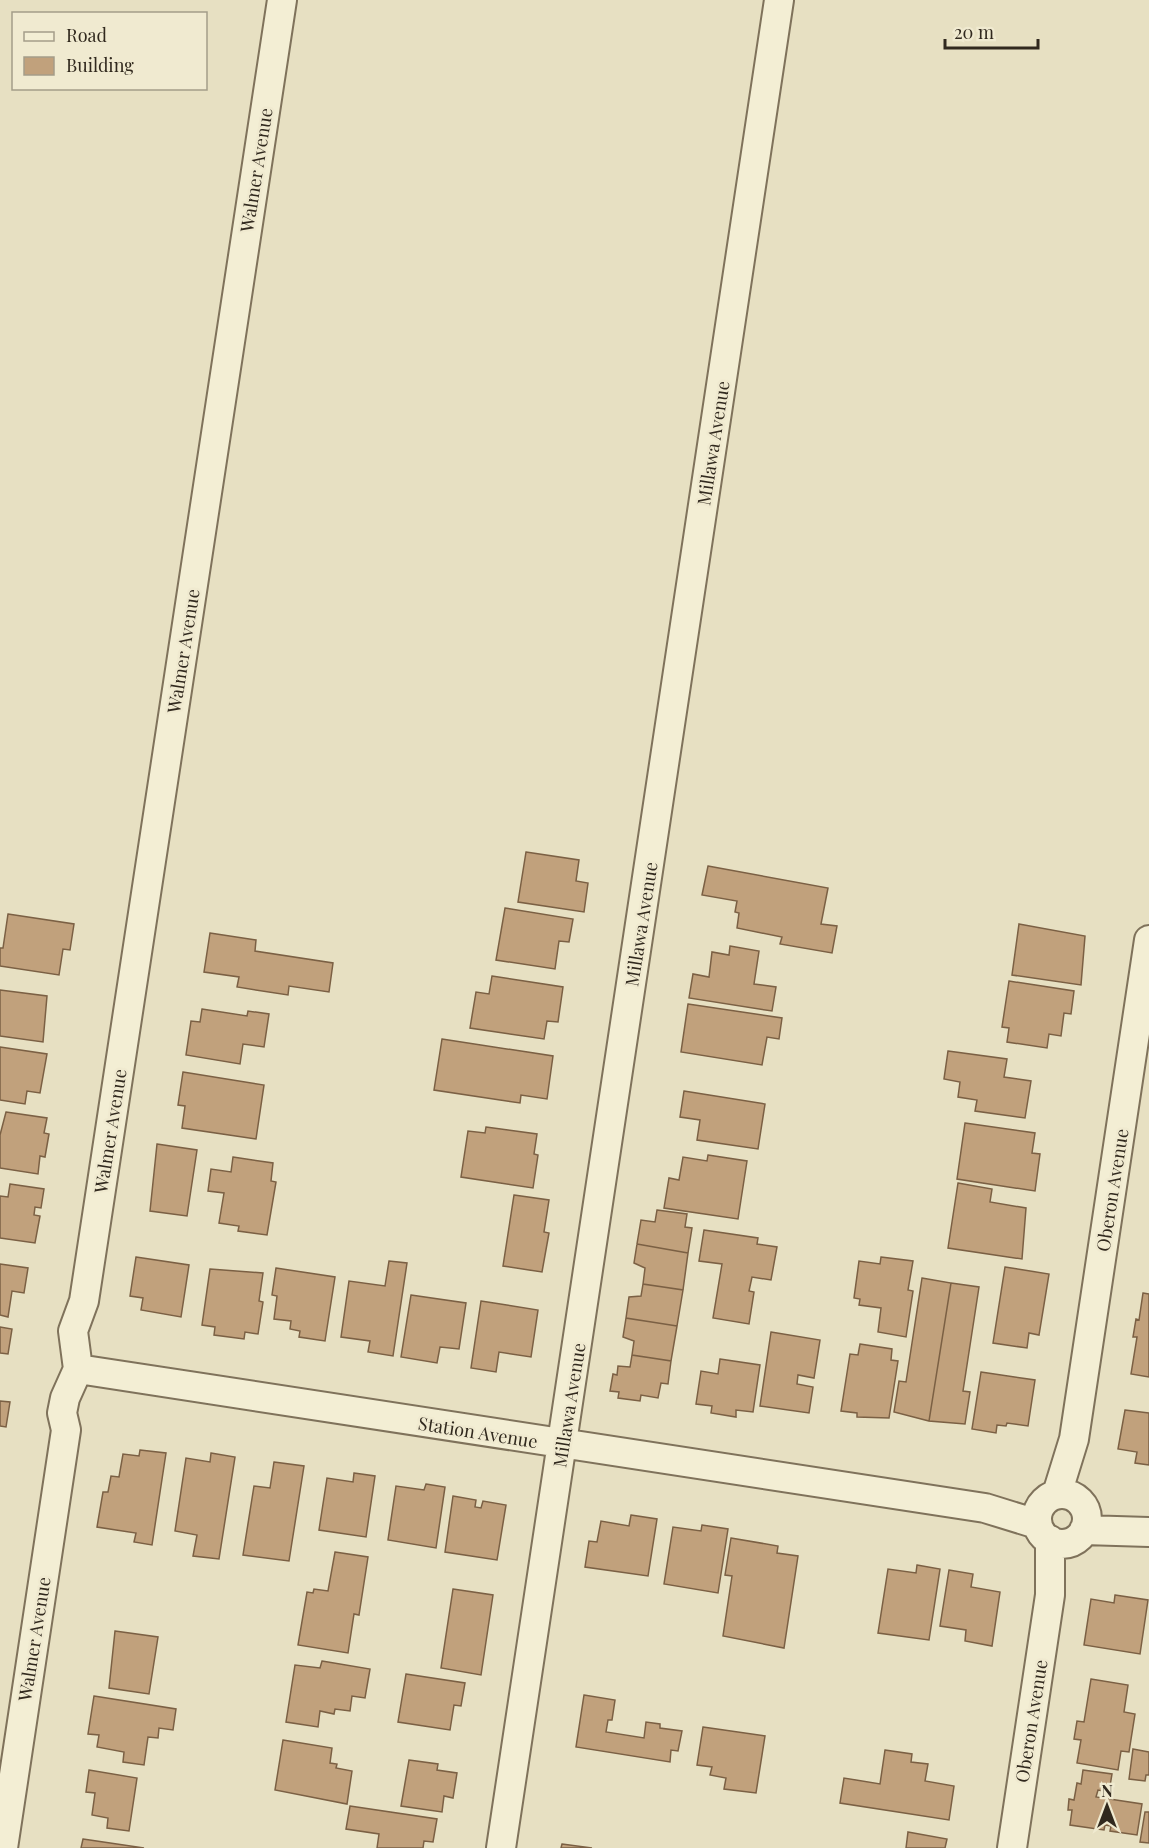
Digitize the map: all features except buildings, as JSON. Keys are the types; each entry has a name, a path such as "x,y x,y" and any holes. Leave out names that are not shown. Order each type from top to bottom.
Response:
{"street":[{"name":"Walmer Avenue","path":"3,1848 66,1430 62,1413 65,1398 87,1371 73,1331 84,1301 282,0"},
{"name":"Millawa Avenue","path":"501,1848 779,0"},
{"name":"Oberon Avenue","path":"1012,1848 1149,940"},
{"name":"Station Avenue","path":"87,1371 1146,1532"}]}
